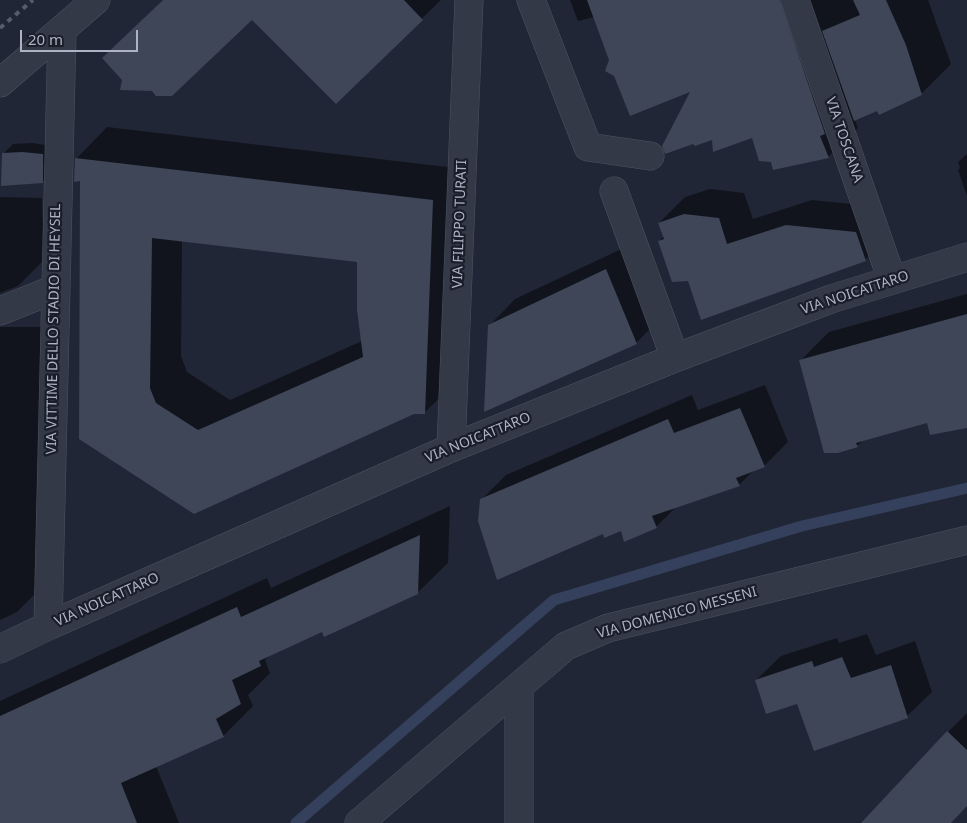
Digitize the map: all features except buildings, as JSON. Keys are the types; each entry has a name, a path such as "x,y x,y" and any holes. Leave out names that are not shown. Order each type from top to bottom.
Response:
{"street":[{"path":"0,83 96,0"},
{"name":"VIA FILIPPO TURATI","path":"451,448 469,0"},
{"path":"531,0 588,148 650,156"},
{"name":"VIA TOSCANA","path":"795,0 892,280"},
{"name":"VIA VITTIME DELLO STADIO DI HEYSEL","path":"48,626 62,31"},
{"path":"614,191 675,358"},
{"name":"VIA NOICATTARO","path":"0,649 451,448 675,358 832,299 967,257"},
{"path":"0,312 55,289"},
{"name":"VIA DOMENICO MESSENI","path":"359,823 566,646 608,628 967,540"},
{"path":"519,688 519,823"}],"waterway":[{"path":"296,823 554,600 802,526 967,488"}],"railway":[{"path":"0,28 33,0"}]}
